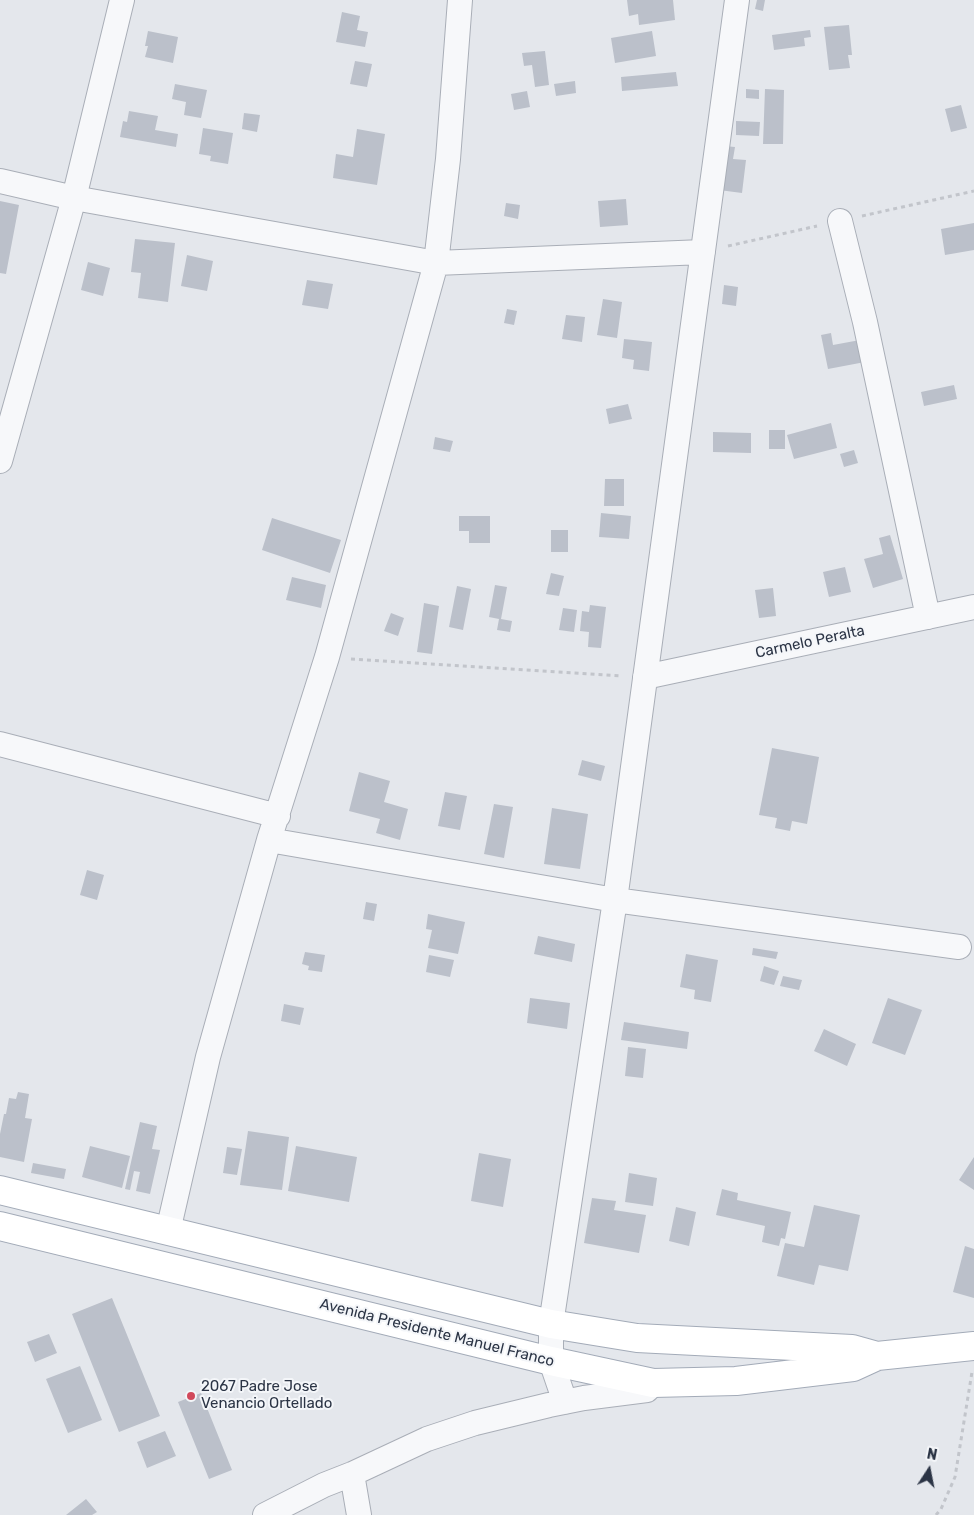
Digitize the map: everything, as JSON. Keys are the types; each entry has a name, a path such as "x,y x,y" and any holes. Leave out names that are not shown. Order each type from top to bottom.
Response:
{"main road":[{"name":"Avenida Presidente Manuel Franco","path":"0,1190 551,1324 637,1338 852,1349 877,1356 973,1356"},
{"name":"Avenida Presidente Manuel Franco","path":"0,1226 551,1361 653,1382 736,1381 824,1371 853,1367 877,1356"}],"street":[{"path":"0,461 74,198 122,0"},
{"path":"168,1231 208,1058 269,840 327,657 436,263 448,159 460,0"},
{"path":"565,1402 551,1361 551,1324 615,900 737,0"},
{"path":"0,181 74,198 436,263 703,252"},
{"path":"840,221 865,322 928,617"},
{"name":"Carmelo Peralta","path":"645,677 974,607"},
{"path":"0,744 278,816"},
{"path":"269,840 615,900 959,947"},
{"path":"265,1515 324,1484 352,1474 428,1439 475,1424 565,1402 647,1390 653,1382"},
{"path":"352,1474 359,1515"}],"path":[{"path":"327,657 645,677"},
{"path":"936,1515 941,1510 955,1477 973,1356"}],"building":[{"path":"627,0 673,0 675,20 639,25 638,14 629,16"},
{"path":"757,0 765,0 763,11 755,9"},
{"path":"342,12 360,16 357,30 368,32 365,47 336,42"},
{"path":"849,25 852,55 848,55 850,68 829,70 824,27"},
{"path":"810,30 811,37 804,38 805,46 774,50 772,35"},
{"path":"148,31 178,37 173,63 145,57 148,46 145,46"},
{"path":"652,31 656,56 615,63 611,38"},
{"path":"545,51 549,85 535,87 532,65 524,66 522,53"},
{"path":"355,61 372,64 367,87 350,84"},
{"path":"676,72 678,86 622,91 621,77"},
{"path":"575,81 576,93 556,96 554,84"},
{"path":"175,84 207,90 201,118 184,115 186,102 172,99"},
{"path":"746,89 759,90 759,99 746,98"},
{"path":"765,89 784,90 783,144 763,144"},
{"path":"527,91 530,107 514,110 511,94"},
{"path":"961,105 967,128 951,132 945,109"},
{"path":"129,111 158,116 155,130 178,134 176,147 120,137 123,121 127,122"},
{"path":"244,113 260,115 257,132 242,129"},
{"path":"736,121 760,122 759,136 736,135"},
{"path":"203,128 233,133 228,164 210,161 211,156 199,154"},
{"path":"357,129 385,134 377,185 333,178 336,154 353,157"},
{"path":"724,146 735,147 733,159 746,160 742,193 719,190"},
{"path":"626,199 628,225 600,227 598,201"},
{"path":"0,201 19,205 6,274 0,273"},
{"path":"506,203 520,205 518,219 504,216"},
{"path":"974,223 974,250 945,255 941,229"},
{"path":"135,239 175,243 168,302 138,298 141,273 131,272"},
{"path":"187,255 213,261 207,291 181,286"},
{"path":"88,262 110,268 103,296 81,290"},
{"path":"307,280 333,284 328,309 302,305"},
{"path":"724,285 738,287 736,306 722,304"},
{"path":"603,299 622,302 617,338 597,335"},
{"path":"507,309 517,311 514,325 504,323"},
{"path":"566,315 585,317 582,342 562,339"},
{"path":"831,333 833,345 860,340 865,362 828,369 821,335"},
{"path":"624,339 652,342 649,371 633,369 634,360 622,358"},
{"path":"954,385 957,399 924,406 921,392"},
{"path":"628,404 632,419 609,424 606,409"},
{"path":"831,423 837,448 794,459 787,435"},
{"path":"769,430 785,430 785,449 769,449"},
{"path":"713,432 751,433 751,453 713,452"},
{"path":"435,437 453,441 450,452 433,449"},
{"path":"854,450 858,463 844,467 840,454"},
{"path":"605,479 624,479 624,506 604,506"},
{"path":"601,513 631,516 629,539 599,537"},
{"path":"459,516 490,516 490,543 469,543 469,531 459,531"},
{"path":"272,518 341,540 330,573 262,550"},
{"path":"551,530 568,530 568,552 551,552"},
{"path":"890,535 903,579 873,588 864,559 883,554 879,538"},
{"path":"845,567 851,592 829,597 823,572"},
{"path":"551,573 564,576 559,596 546,594"},
{"path":"292,577 326,585 321,608 286,600"},
{"path":"495,585 507,587 501,619 512,621 510,632 497,630 499,619 489,617"},
{"path":"457,586 471,589 463,630 449,627"},
{"path":"773,588 776,616 759,618 755,590"},
{"path":"424,603 439,606 432,654 417,652"},
{"path":"590,605 606,607 601,648 588,647 589,632 580,631 582,611 589,612"},
{"path":"563,608 577,610 574,632 559,630"},
{"path":"391,613 404,618 398,636 384,631"},
{"path":"772,748 819,757 807,824 792,821 790,831 775,828 777,818 759,815"},
{"path":"582,760 605,766 601,781 578,775"},
{"path":"359,772 390,781 384,802 408,809 400,840 376,833 380,819 349,811"},
{"path":"445,792 467,796 460,830 438,826"},
{"path":"494,804 513,807 504,858 484,854"},
{"path":"552,808 588,814 580,869 544,864"},
{"path":"87,870 104,875 97,900 80,895"},
{"path":"366,902 377,904 374,921 363,919"},
{"path":"428,914 465,922 458,954 428,948 432,930 426,929"},
{"path":"538,936 575,944 572,962 534,954"},
{"path":"753,948 778,952 776,959 752,955"},
{"path":"305,952 325,955 322,972 308,970 309,966 302,964"},
{"path":"686,954 718,960 711,1002 694,999 695,990 680,987"},
{"path":"429,955 454,960 450,977 426,972"},
{"path":"764,966 779,971 774,985 760,981"},
{"path":"783,976 802,980 799,990 780,986"},
{"path":"530,998 570,1003 567,1029 527,1023"},
{"path":"888,998 922,1010 905,1055 872,1043"},
{"path":"284,1004 304,1008 300,1025 281,1021"},
{"path":"624,1022 689,1032 687,1049 621,1040"},
{"path":"824,1029 856,1044 847,1066 814,1051"},
{"path":"628,1047 646,1049 643,1078 625,1076"},
{"path":"18,1092 29,1094 25,1118 32,1119 24,1162 0,1157 0,1134 4,1114 6,1114 9,1098 16,1099"},
{"path":"140,1122 157,1126 152,1149 160,1150 150,1194 136,1191 140,1172 134,1171 130,1190 125,1189"},
{"path":"248,1131 289,1137 282,1190 240,1185"},
{"path":"90,1146 130,1156 122,1188 82,1177"},
{"path":"296,1146 357,1157 349,1202 288,1191"},
{"path":"227,1147 242,1149 237,1175 223,1173"},
{"path":"479,1153 511,1159 503,1207 471,1201"},
{"path":"974,1157 974,1190 959,1180"},
{"path":"33,1163 66,1169 64,1179 31,1173"},
{"path":"629,1173 657,1178 653,1206 625,1202"},
{"path":"722,1189 738,1193 737,1200 791,1212 785,1239 781,1238 779,1246 762,1242 765,1226 716,1215"},
{"path":"592,1198 616,1201 614,1210 646,1215 639,1253 584,1243"},
{"path":"814,1205 860,1215 848,1271 819,1265 814,1285 777,1276 785,1243 804,1247"},
{"path":"676,1207 696,1212 689,1246 669,1241"},
{"path":"965,1246 974,1249 974,1298 953,1292"},
{"path":"112,1298 160,1416 119,1432 72,1314"},
{"path":"49,1334 57,1353 35,1362 27,1342"},
{"path":"80,1366 102,1420 68,1433 46,1379"},
{"path":"201,1393 232,1470 209,1479 178,1402"},
{"path":"165,1431 176,1456 147,1468 137,1442"},
{"path":"86,1499 97,1512 92,1515 66,1515"}],"place":[{"name":"2067 Padre Jose Venancio Ortellado","path":"191,1396"}]}
